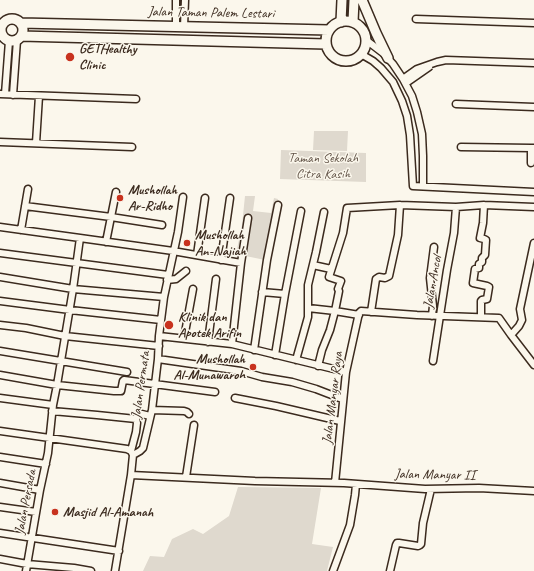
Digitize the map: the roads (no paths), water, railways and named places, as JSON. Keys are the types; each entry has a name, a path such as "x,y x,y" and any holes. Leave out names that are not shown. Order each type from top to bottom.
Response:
{"street":[{"path":"176,0 180,27"},
{"path":"180,27 185,0"},
{"path":"341,22 342,0"},
{"path":"353,22 354,0"},
{"path":"362,0 388,58 405,81 415,104 421,127 423,150 423,186"},
{"path":"416,19 534,23"},
{"path":"10,38 23,30 21,23 18,20 7,20 2,23 1,30 10,38 13,94"},
{"path":"341,22 353,22 362,28 364,32 366,40 365,48 361,54 353,60 340,60 332,55 327,49 326,37 329,30 334,25 341,22"},
{"name":"Jalan Taman Palem Lestari","path":"21,23 329,30"},
{"path":"10,38 3,94 136,99"},
{"name":"Jalan Taman Palem Lestari","path":"10,38 326,44"},
{"path":"366,40 388,58"},
{"path":"361,54 381,68 393,82 402,101 407,116 410,135 413,186 534,192"},
{"path":"405,81 417,69 446,60 534,63"},
{"path":"36,143 39,96"},
{"path":"456,104 534,107 534,103"},
{"path":"0,142 132,147"},
{"path":"461,147 532,148 531,163"},
{"path":"21,230 28,189"},
{"path":"106,242 116,192"},
{"name":"Jalan Permata","path":"132,453 140,451 143,448 151,413 164,297 178,232 183,197"},
{"path":"197,255 205,198"},
{"path":"221,260 230,198"},
{"path":"318,366 322,350 330,330 341,281 329,277 343,232 347,208 400,205 456,207 484,205 534,207"},
{"path":"371,312 376,279 389,276 398,235 400,205"},
{"path":"481,318 481,301 487,299 489,287 473,283 475,269 480,268 479,264 482,262 482,258 485,255 486,240 480,238 484,205"},
{"path":"25,206 162,225"},
{"path":"254,350 270,242 278,206"},
{"name":"Jalan Ancol","path":"433,361 439,316 454,233 456,207"},
{"path":"275,355 300,211"},
{"path":"296,360 308,317 308,285 324,212"},
{"path":"232,344 241,263 248,218"},
{"path":"0,227 173,251 241,263"},
{"name":"Jalan Persada","path":"26,571 46,464 50,438 52,408 70,310 80,238"},
{"path":"510,335 519,326 522,320 520,309 534,243"},
{"path":"432,316 433,306 430,278 434,247"},
{"path":"0,253 77,263 176,279 186,271"},
{"path":"313,264 331,269"},
{"path":"0,277 73,289 164,297"},
{"path":"208,342 216,279"},
{"path":"184,338 193,289"},
{"path":"262,292 285,294"},
{"path":"0,301 161,320"},
{"path":"308,308 335,311 359,316 361,312 371,312 499,318 510,335 534,365"},
{"name":"Jalan Manyar Raya","path":"335,483 342,399 346,372 359,316"},
{"path":"0,325 26,328 65,336 159,346"},
{"path":"159,336 232,344 346,372"},
{"path":"0,351 127,372"},
{"path":"158,359 240,371 262,377 292,382 342,399"},
{"path":"0,375 57,384 120,391 124,380 215,392"},
{"path":"0,398 97,415 136,419"},
{"path":"235,398 340,421"},
{"path":"115,571 131,475 132,453 137,423 136,419 138,415 151,413 184,411 189,414"},
{"path":"186,477 194,425"},
{"path":"0,431 127,449 132,453"},
{"path":"0,457 46,464"},
{"path":"131,475 335,483"},
{"path":"0,482 40,490"},
{"name":"Jalan Manyar II","path":"335,483 534,491"},
{"path":"333,571 350,526 356,484"},
{"path":"390,571 397,543 418,546 421,544 423,523 431,488"},
{"path":"0,507 36,512"},
{"path":"0,533 119,551"},
{"path":"0,559 27,564 91,571"}],"place":[{"name":"GETHealthy Clinic","path":"70,57"},
{"name":"Mushollah Ar-Ridho","path":"120,198"},
{"name":"Mushollah An-Najiah","path":"187,243"},
{"name":"Klinik dan Apotek Arifin","path":"169,325"},
{"name":"Mushollah Al-Munawaroh","path":"253,367"},
{"name":"Masjid Al-Amanah","path":"55,512"}],"park label":[{"name":"Taman Sekolah Citra Kasih","path":"323,166"}]}
